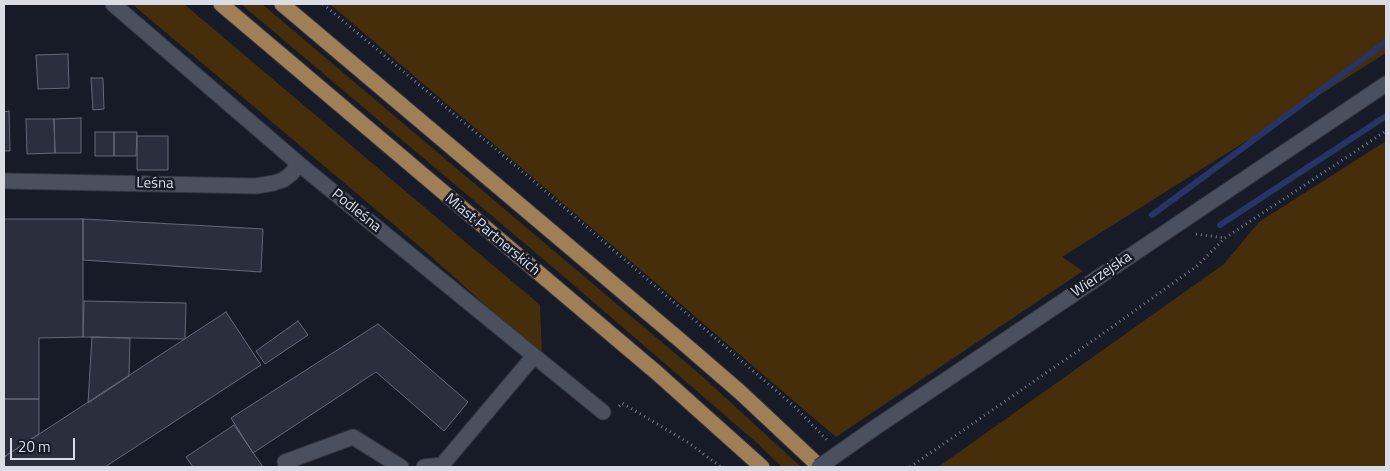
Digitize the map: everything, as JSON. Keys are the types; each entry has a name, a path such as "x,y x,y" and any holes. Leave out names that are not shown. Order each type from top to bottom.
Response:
{"main road":[{"name":"Miast Partnerskich","path":"221,4 657,373 762,467"},
{"path":"282,4 681,341 740,392 819,467"}],"street":[{"name":"Podleśna","path":"113,4 298,164 603,412"},
{"name":"Wierzejska","path":"819,467 1386,84"},
{"name":"Leśna","path":"4,181 256,186 283,180 291,174 298,164"},
{"path":"424,467 443,466 534,356"},
{"path":"285,462 353,437 401,467"}],"path":[{"path":"323,4 574,216 795,407 828,441"},
{"path":"910,467 1197,266 1225,238 1386,131"},
{"path":"1192,233 1225,238"},
{"path":"603,412 611,416 622,403 689,443 722,467"}],"shaded area":[{"path":"132,4 184,4 540,305 542,356 425,251"},
{"path":"241,4 262,4 703,377 801,467 782,467 756,442 562,275"},
{"path":"330,4 1386,4 1386,53 1062,257 1083,271 836,437"},
{"path":"1386,141 1386,467 938,467 1224,264 1259,222"}],"building":[{"path":"68,54 69,88 38,89 36,55"},
{"path":"91,78 103,78 104,109 93,110"},
{"path":"9,111 10,151 4,151 4,112"},
{"path":"81,118 81,153 55,153 54,119"},
{"path":"26,119 54,119 55,153 27,154"},
{"path":"95,132 114,132 114,156 95,156"},
{"path":"114,132 137,132 136,156 114,156"},
{"path":"137,136 168,136 168,170 137,170"},
{"path":"4,219 83,219 83,337 39,338 39,399 4,399"},
{"path":"83,219 263,229 261,272 83,260"},
{"path":"84,301 186,303 185,339 83,337"},
{"path":"226,312 261,365 105,467 4,467 4,457"},
{"path":"298,321 308,335 265,364 256,351"},
{"path":"378,324 468,402 444,431 376,372 253,453 231,418"},
{"path":"92,337 130,338 129,376 88,403"},
{"path":"4,399 39,399 39,434 4,457"},
{"path":"234,425 263,467 193,467 186,457"}],"waterway":[{"path":"1152,215 1386,42"},
{"path":"1220,225 1386,116"}]}
